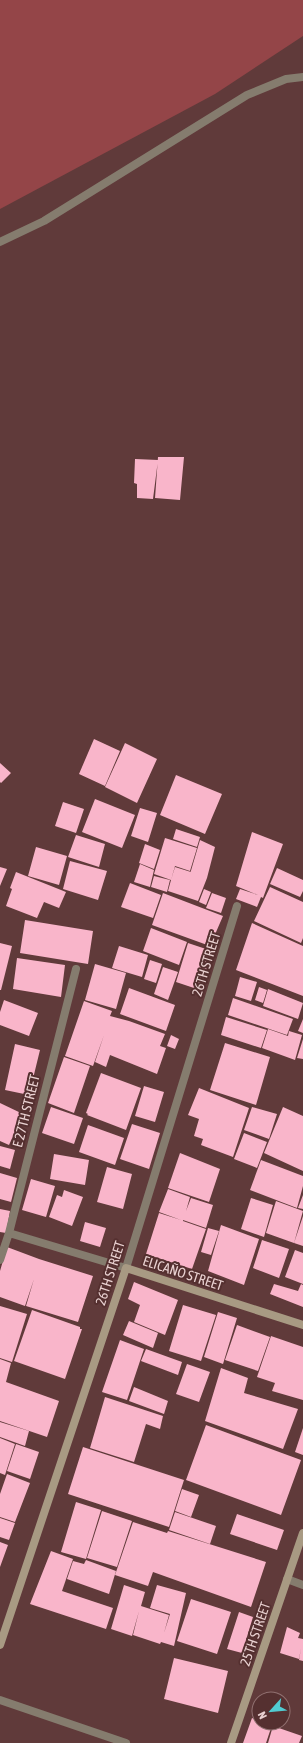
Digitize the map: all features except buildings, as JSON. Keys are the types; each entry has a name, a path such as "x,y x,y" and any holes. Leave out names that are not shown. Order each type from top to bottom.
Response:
{"street":[{"path":"0,242 44,221 248,95 286,79 303,77"},
{"name":"26TH STREET","path":"0,1646 126,1268 237,906"},
{"name":"E 27TH STREET","path":"0,1260 9,1233 76,969"},
{"name":"ELICAÑO STREET","path":"9,1233 126,1268 303,1325"},
{"name":"25TH STREET","path":"231,1743 303,1533"},
{"path":"287,1579 303,1584"},
{"path":"0,1700 126,1743"}],"shaded area":[{"path":"0,0 303,0 303,36 215,94 0,209"}]}
